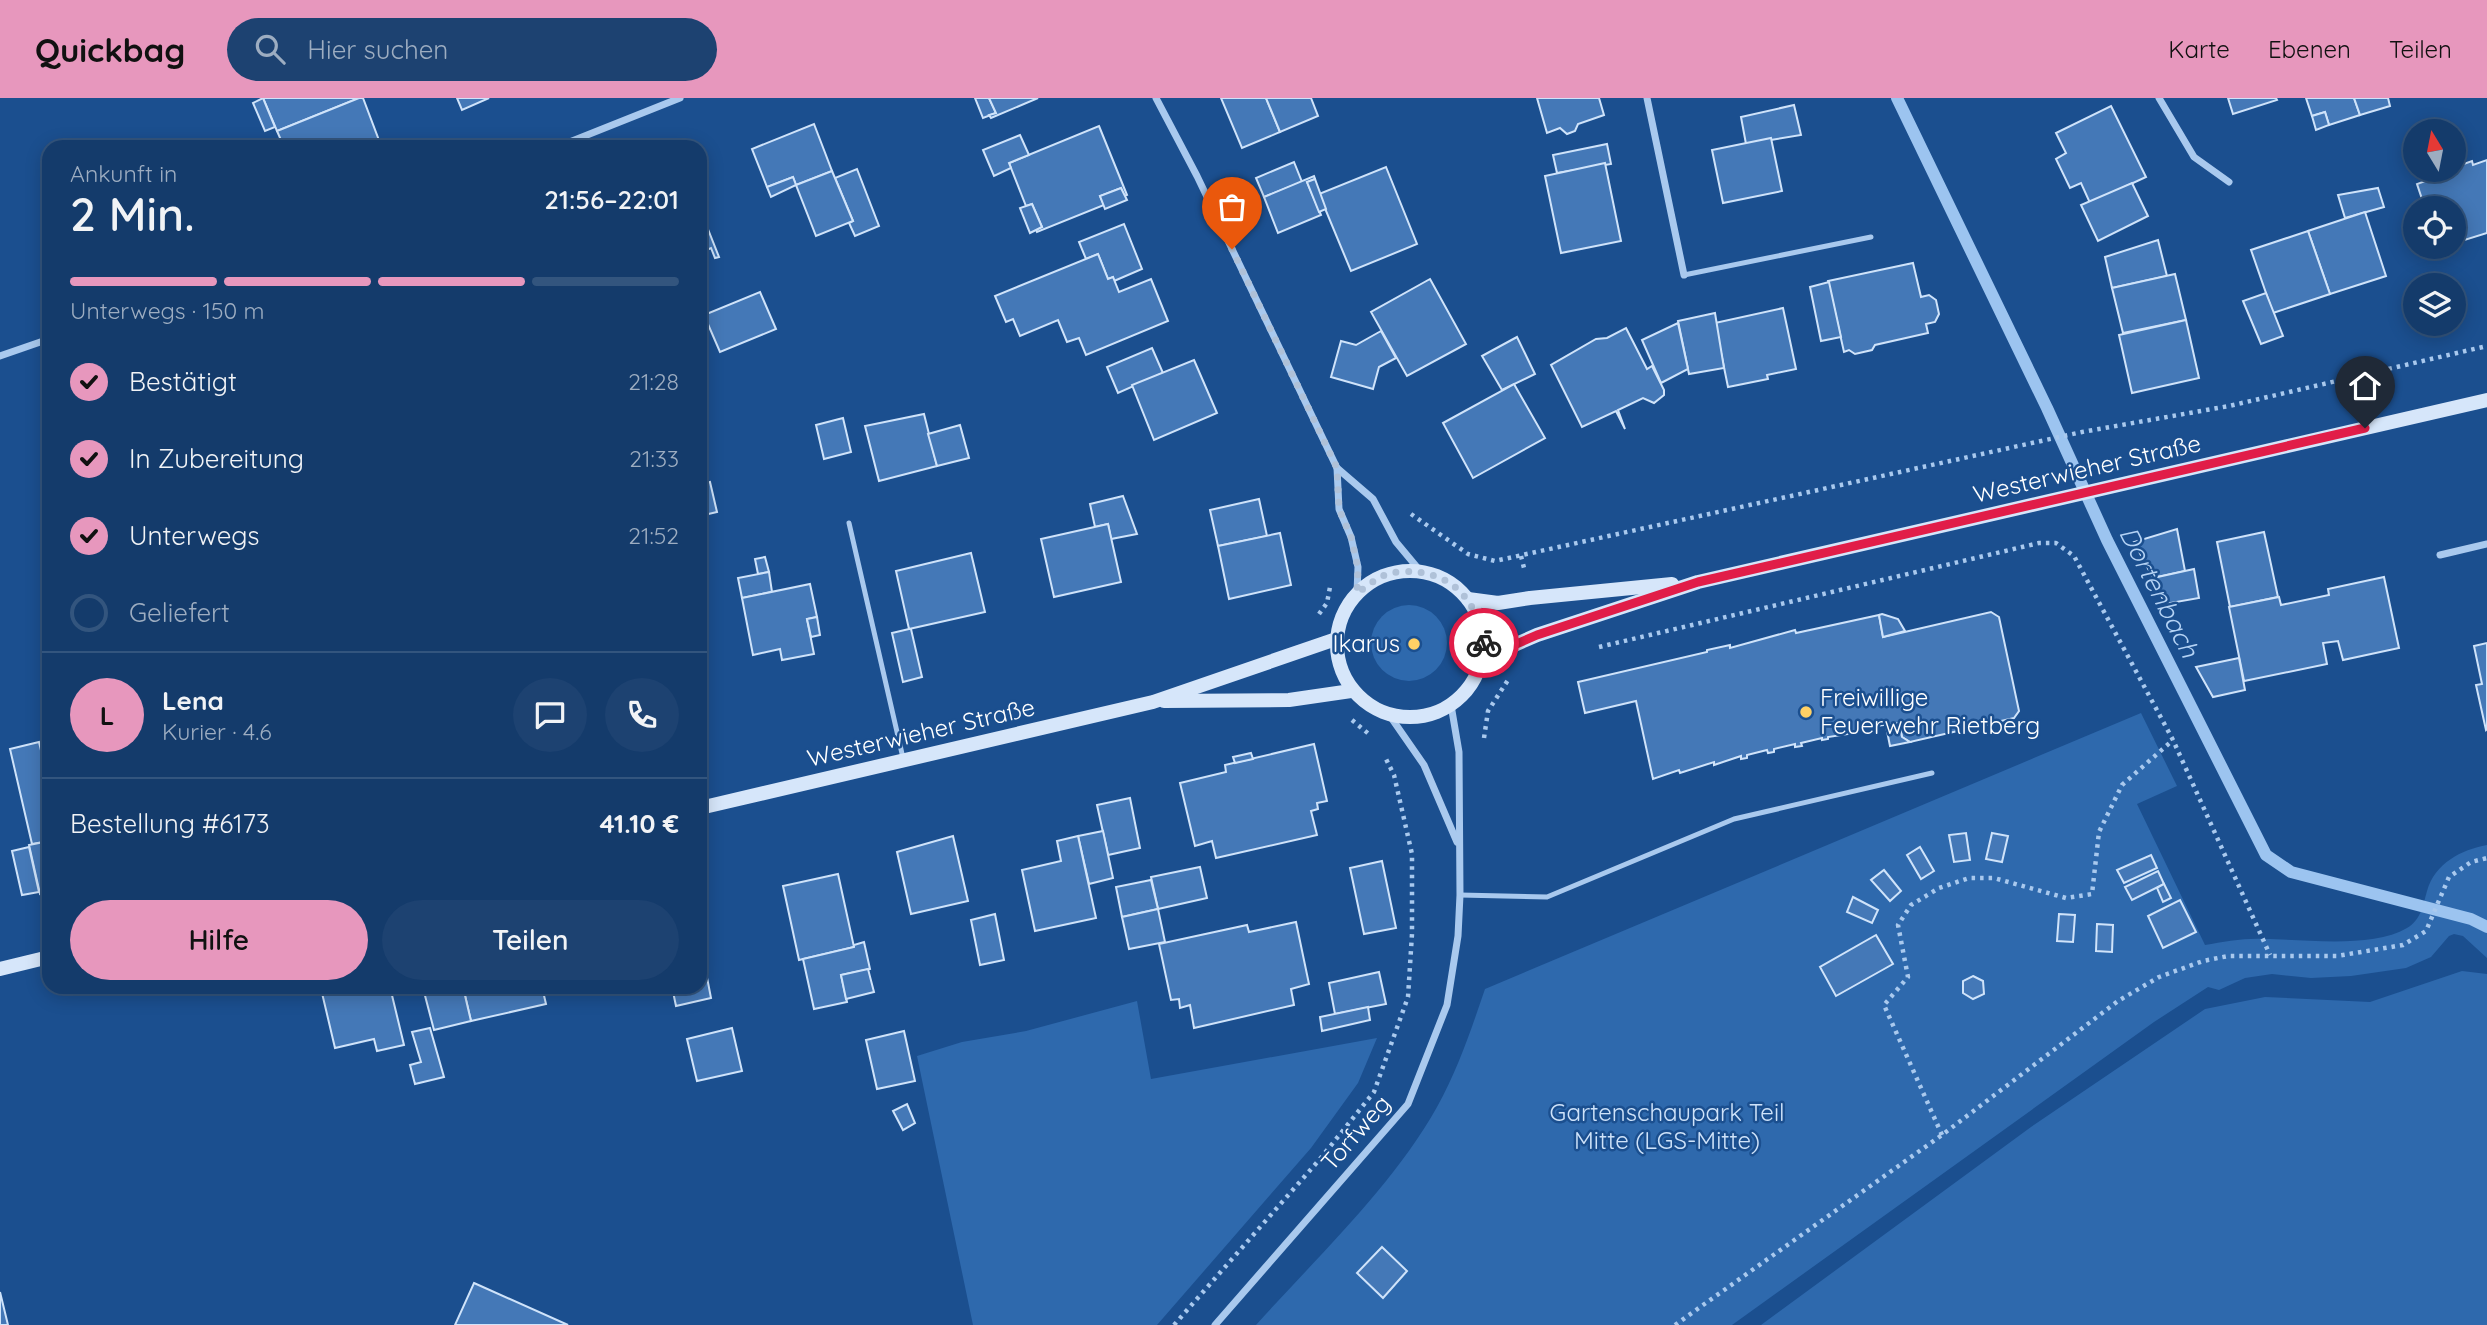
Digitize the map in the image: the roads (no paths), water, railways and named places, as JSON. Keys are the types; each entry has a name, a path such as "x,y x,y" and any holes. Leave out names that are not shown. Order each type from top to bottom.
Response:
{"main road":[{"name":"Westerwieher Straße","path":"1482,659 1537,635 1698,582 2487,400"},
{"path":"1408,570 1421,572 1431,573 1451,584 1468,599 1481,625 1484,643 1482,659 1469,689 1451,705 1430,715 1405,718 1390,716 1370,706 1351,691 1338,662 1336,639 1343,612 1357,593 1386,574 1408,570"},
{"name":"Westerwieher Straße","path":"1468,599 1498,603 1698,582"},
{"name":"Westerwieher Straße","path":"707,806 1153,702 1336,639"},
{"name":"Westerwieher Straße","path":"1153,702 1289,700 1351,691"},
{"path":"0,969 42,959"}],"street":[{"path":"575,140 680,98"},
{"path":"1156,98 1203,188 1337,468 1339,509 1351,537 1358,568 1357,593"},
{"path":"1647,98 1684,275"},
{"path":"2159,98 2194,157 2228,182"},
{"path":"0,356 42,341"},
{"path":"1337,468 1373,499 1395,542 1421,572"},
{"path":"2440,555 2487,544"},
{"name":"Torfweg","path":"1215,1325 1408,1104 1447,1005 1458,936 1460,895 1459,752 1451,705"},
{"name":"Torfweg","path":"1390,716 1424,765 1459,846"}],"lane":[{"path":"1684,275 1871,237"},
{"path":"849,523 904,761"},
{"path":"1460,895 1547,897 1734,818 1932,773"}],"waterway":[{"name":"Dortenbach","path":"1897,98 2047,408 2107,540 2266,855 2291,872 2471,919 2487,927"}],"place":[{"name":"Ikarus","path":"1414,644"},
{"name":"Freiwillige Feuerwehr Rietberg","path":"1806,712"}],"park label":[{"name":"Gartenschaupark Teil Mitte (LGS-Mitte)","path":"1667,1127"}]}
